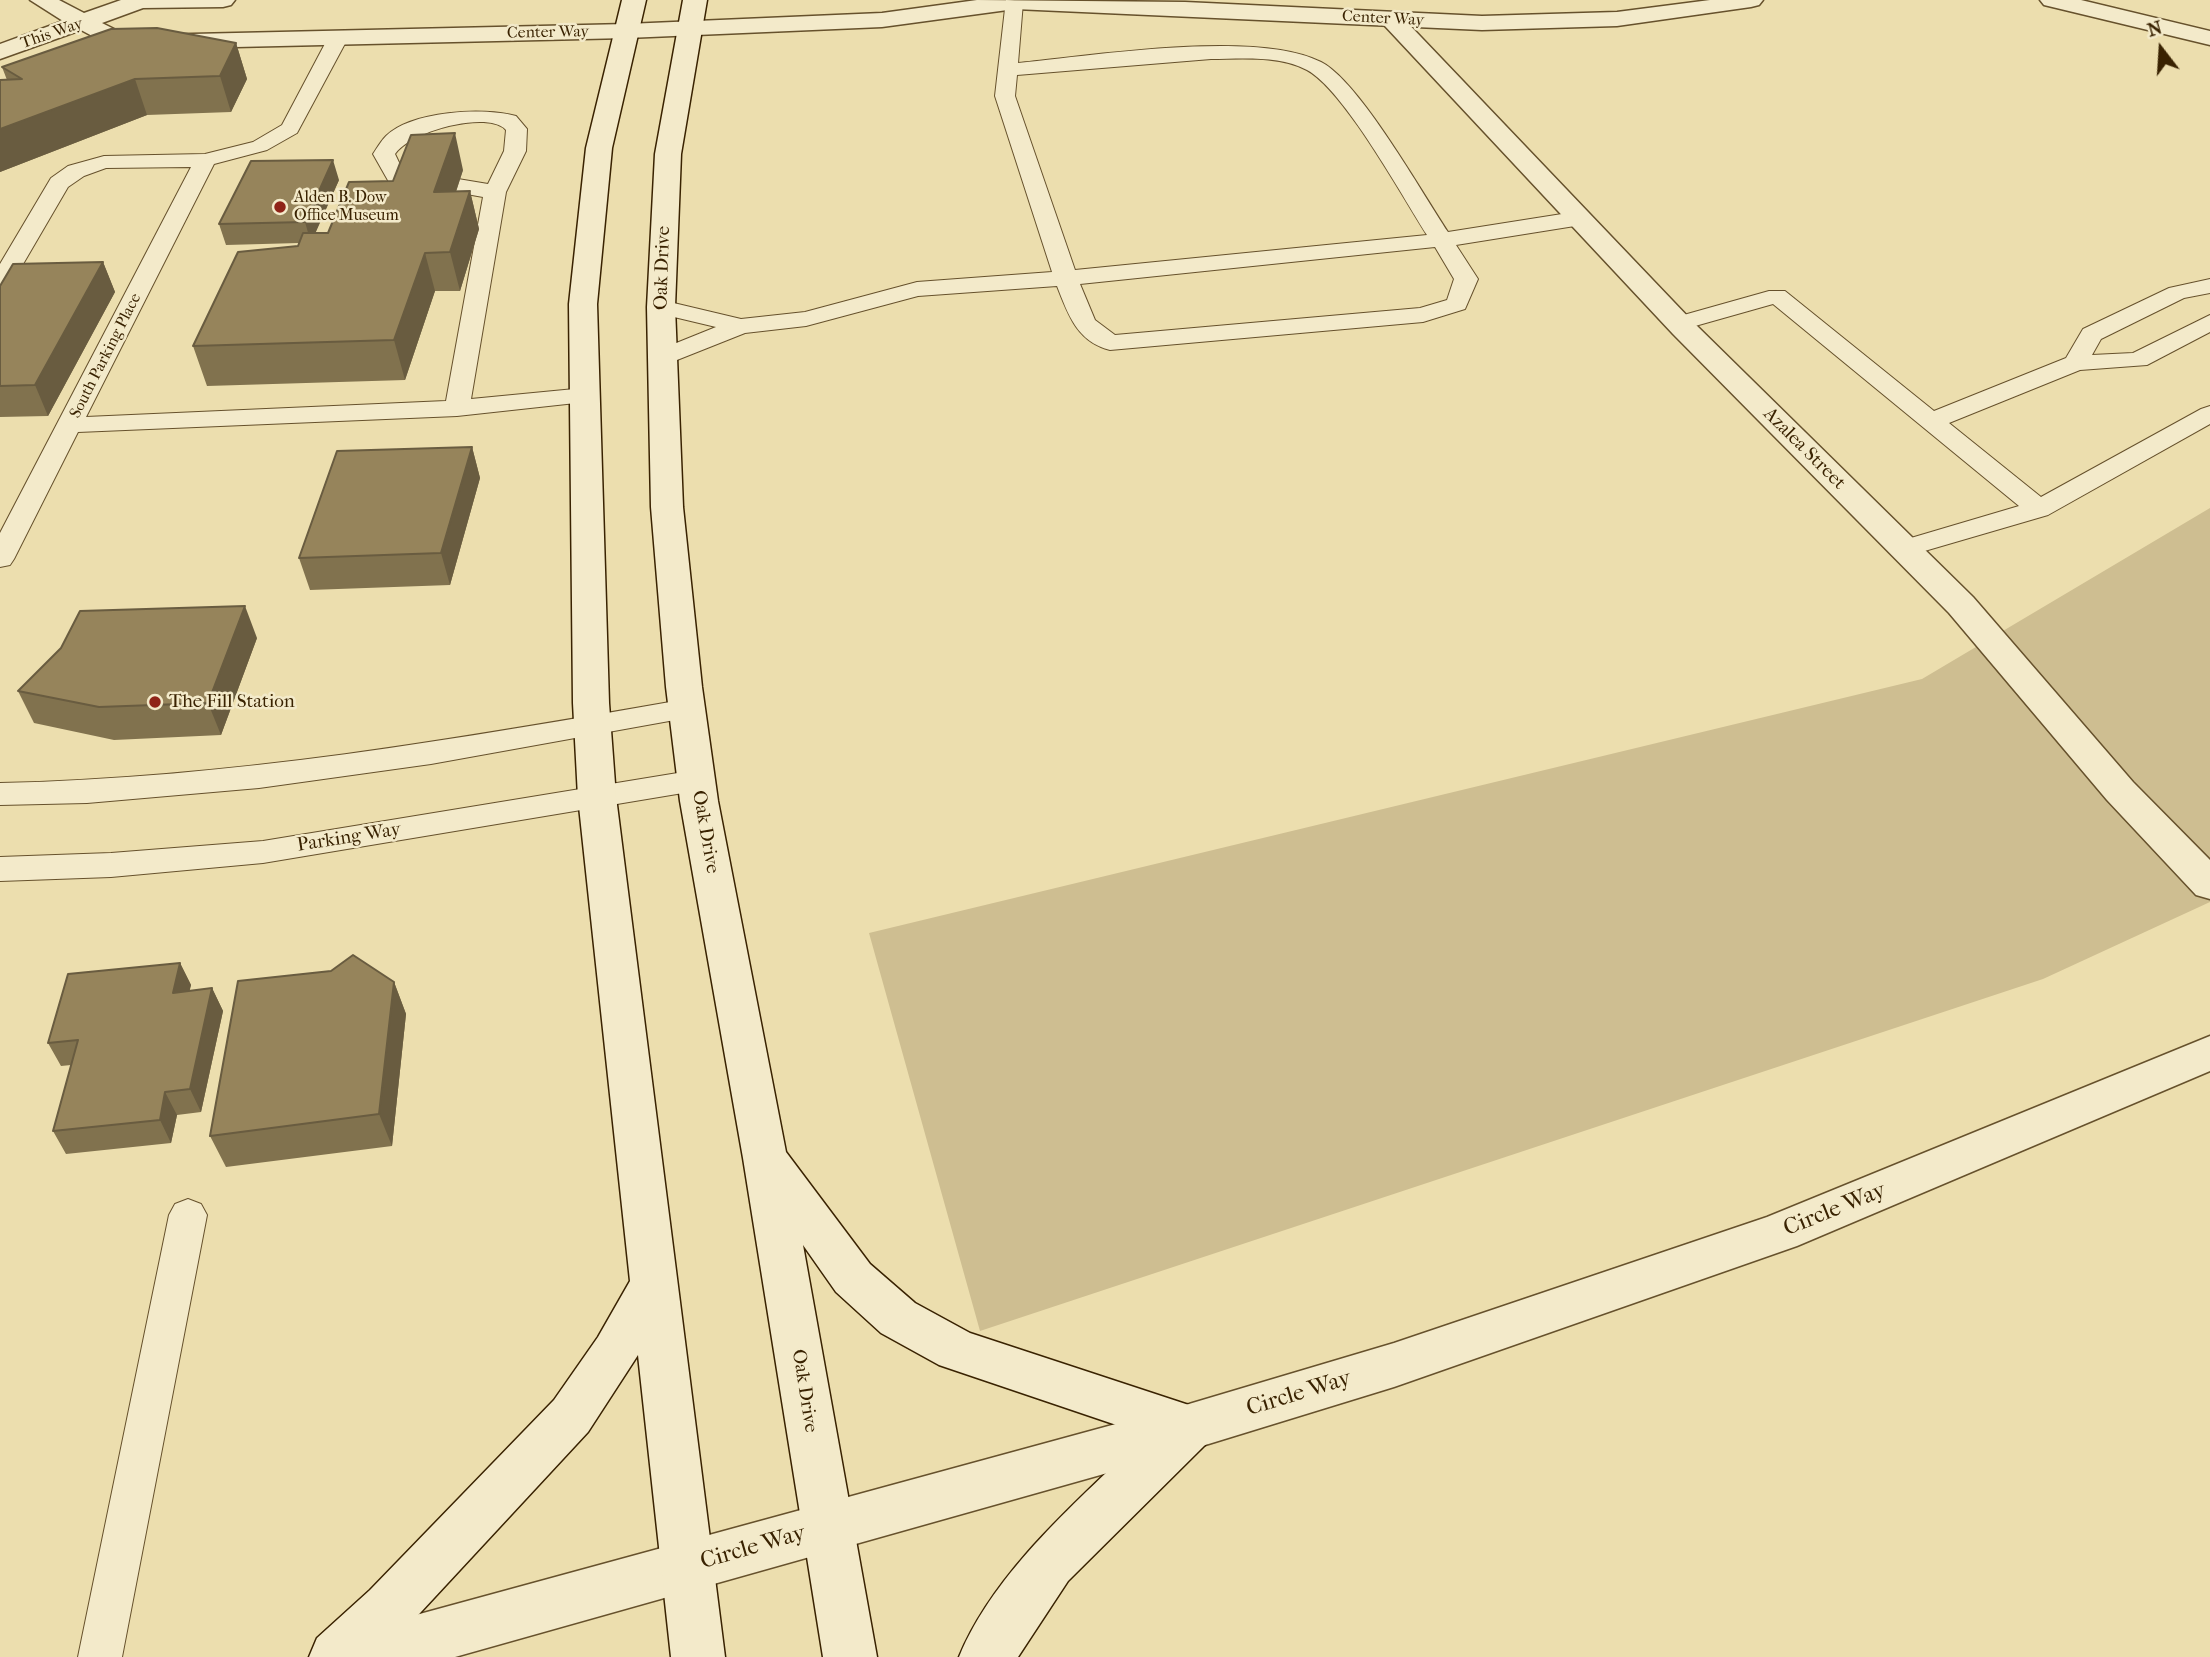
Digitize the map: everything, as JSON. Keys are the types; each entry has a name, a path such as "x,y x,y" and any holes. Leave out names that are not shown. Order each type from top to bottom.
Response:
{"street":[{"name":"Center Way","path":"42,0 117,40 338,38 693,12 882,20 1007,1 1457,24 1586,20 1674,13 1751,0"},
{"path":"117,40 139,1 223,0"},
{"path":"2052,0 2210,38"},
{"name":"This Way","path":"0,52 139,1"},
{"name":"Oak Drive","path":"693,12 668,154 661,306 667,507 696,781 765,1158 850,1657"},
{"path":"630,15 599,148 583,304 593,726 597,797 653,1285 690,1566 698,1657"},
{"name":"Azalea Street","path":"1392,20 1681,323 1961,606 2120,791 2210,885"},
{"name":"This Way","path":"85,52 117,40"},
{"name":"Circle Way","path":"361,1657 1189,1427 1394,1365 1781,1232 2210,1053"},
{"path":"765,1158 853,1278 898,1318 956,1350 1189,1427 1050,1563 986,1657"},
{"path":"336,1657 398,1598 571,1416 615,1352 653,1285"}],"lane":[{"path":"1007,1 1008,70 1005,96 1084,324 1110,343 1423,315 1457,304 1466,279 1338,86 1313,65 1265,53 1221,52 1008,70"},
{"path":"0,283 60,183 76,171 104,162 205,160 260,146 290,129 338,38"},
{"path":"414,186 401,184 393,176 384,154 397,137 424,126 492,118 509,120 517,129 515,151 495,192 457,408"},
{"name":"South Parking Place","path":"2,553 71,425 205,160"},
{"path":"458,186 495,192"},
{"path":"663,356 741,326 806,319 917,289 1066,278 1442,240 1581,218"},
{"path":"2076,363 2091,334 2177,293 2210,286"},
{"path":"1681,323 1777,296 1933,420 2039,509"},
{"path":"661,306 741,326"},
{"path":"1933,420 2076,363 2138,360 2210,323"},
{"path":"71,425 457,408 585,395"},
{"path":"1904,549 2039,509 2210,414"},
{"path":"0,794 73,794 212,785 369,764 687,709"},
{"name":"Parking Way","path":"0,869 111,865 263,852 696,781"},
{"path":"100,1657 188,1215"}],"shaded area":[{"path":"2210,508 2210,902 2043,979 980,1331 869,933 1922,679"}],"building":[{"path":"157,28 236,43 220,76 135,79 0,129 0,80 22,79 2,67 111,29"},
{"path":"455,133 434,192 470,191 450,252 425,253 394,340 193,346 238,252 298,246 303,233 328,233 349,182 393,181 411,135"},
{"path":"333,160 305,222 219,224 251,161"},
{"path":"103,262 35,385 0,386 0,286 13,264"},
{"path":"472,447 441,553 299,558 337,451"},
{"path":"245,606 208,703 99,707 18,691 61,648 80,611"},
{"path":"353,955 394,982 379,1114 210,1136 238,981 331,971"},
{"path":"180,963 173,993 212,988 190,1089 165,1092 160,1120 53,1131 78,1040 48,1043 68,974"}],"place":[{"name":"Alden B. Dow Office Museum","path":"280,207"},
{"name":"The Fill Station","path":"155,702"}]}
